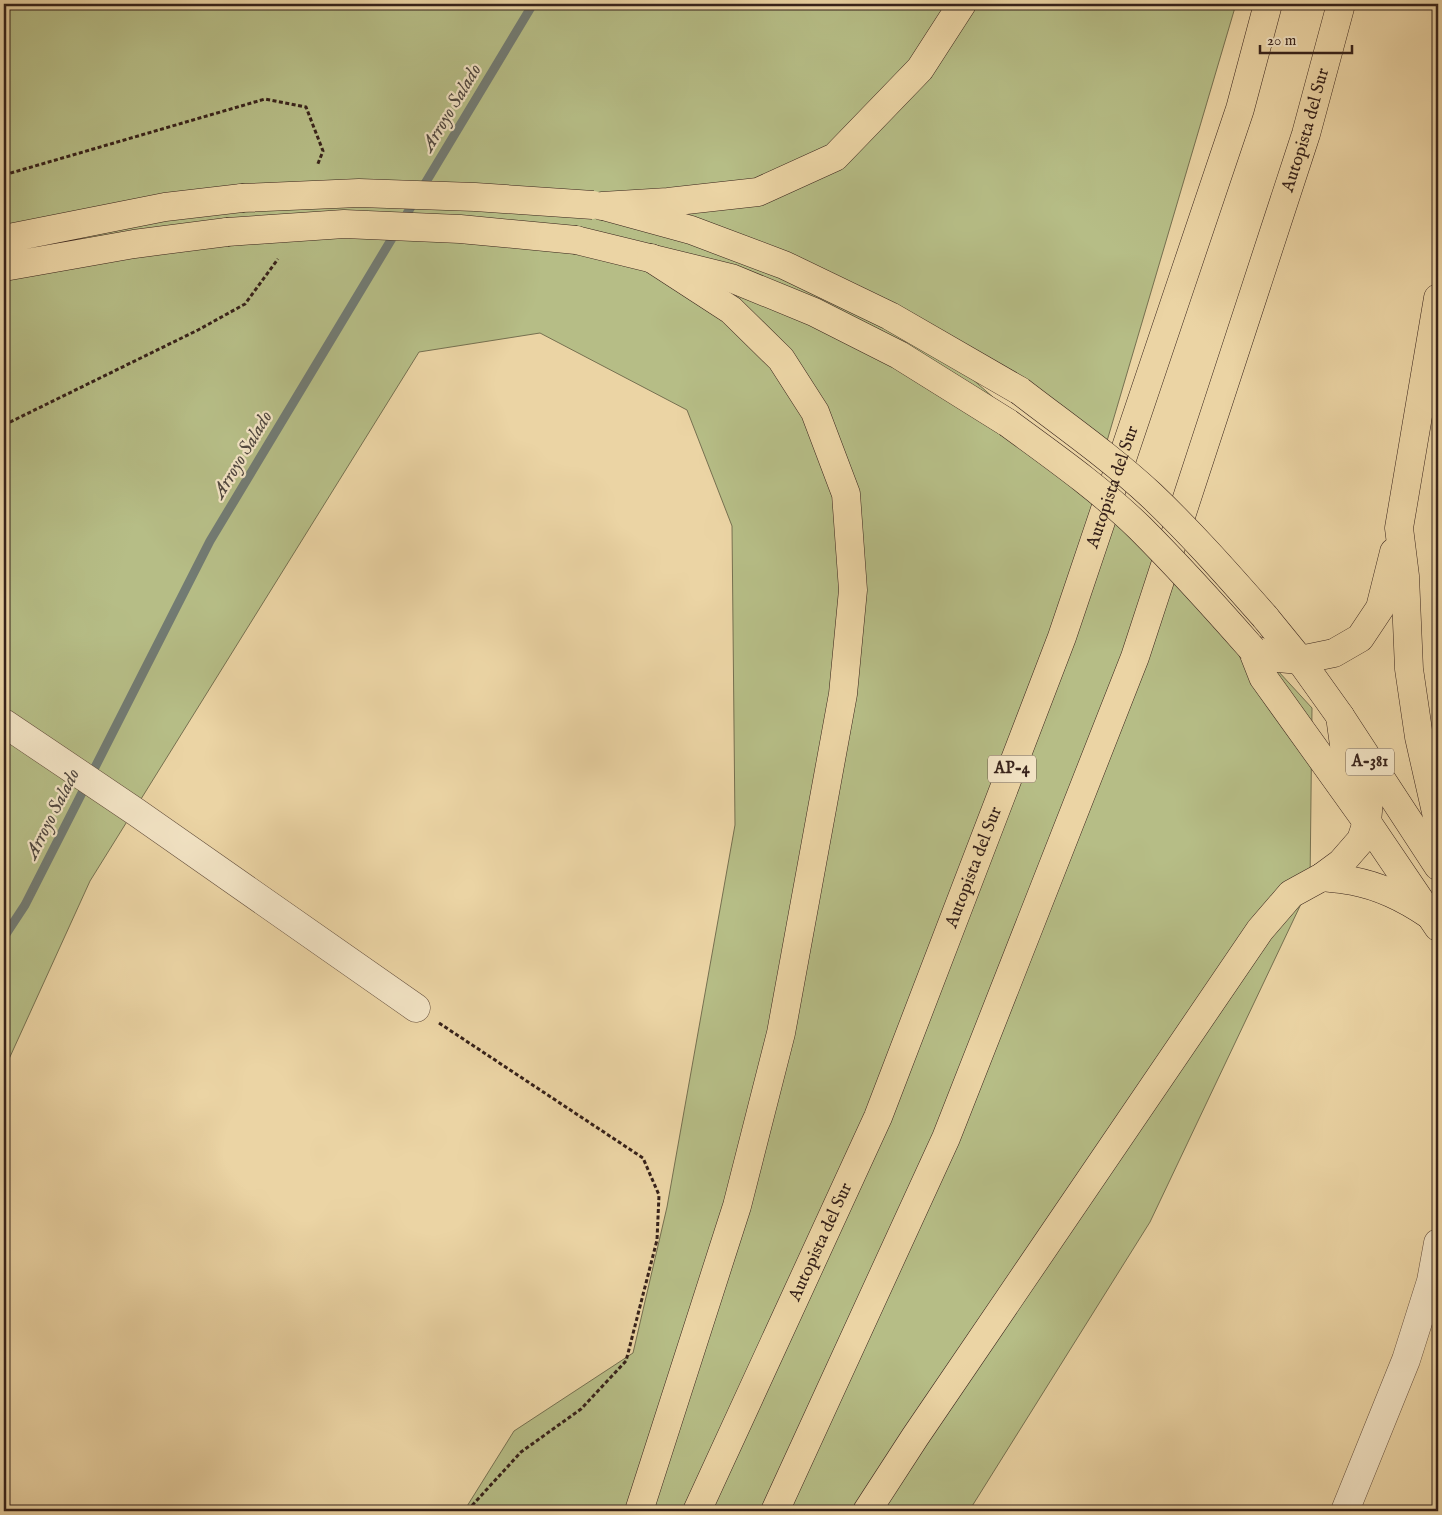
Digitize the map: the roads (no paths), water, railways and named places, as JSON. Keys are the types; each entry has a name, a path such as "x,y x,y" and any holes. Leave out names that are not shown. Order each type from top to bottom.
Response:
{"main road":[{"path":"4,239 165,207 242,198 359,193 475,197 598,206 668,202 758,192 835,157 920,69 962,4"},
{"name":"Autopista del Sur","path":"697,1511 878,1117 1055,655 1240,109 1268,4"},
{"name":"Autopista del Sur","path":"775,1511 946,1138 1135,657 1303,144 1341,4"},
{"path":"598,206 691,230 784,265 890,316 1020,391 1087,441 1150,495 1210,554 1300,660"},
{"path":"4,267 134,244 227,232 344,224 460,229 576,240 731,278 814,312 899,354 1008,423 1076,472 1139,528 1198,588 1252,650 1278,658 1300,660 1334,652 1360,638 1380,608 1389,577 1399,528 1438,298"},
{"path":"639,1511 737,1206 781,1033 843,694 853,590 846,494 815,412 781,359 731,310 651,258"},
{"path":"1399,528 1404,576 1409,669 1419,737 1438,821"},
{"name":"A-381","path":"1252,650 1263,677 1435,921"},
{"name":"A-381","path":"1300,660 1340,716 1438,866"},
{"path":"867,1511 926,1420 1260,930 1291,894 1322,877 1341,863 1361,840 1367,822 1369,800 1363,776 1344,745 1340,716"},
{"path":"1322,877 1354,881 1381,890 1414,905 1435,921"}],"lane":[{"path":"4,723 136,812 416,1008"},
{"path":"1345,1511 1406,1360 1431,1281 1438,1243"}],"waterway":[{"name":"Arroyo Salado","path":"4,937 25,905 210,541 533,4"}]}
